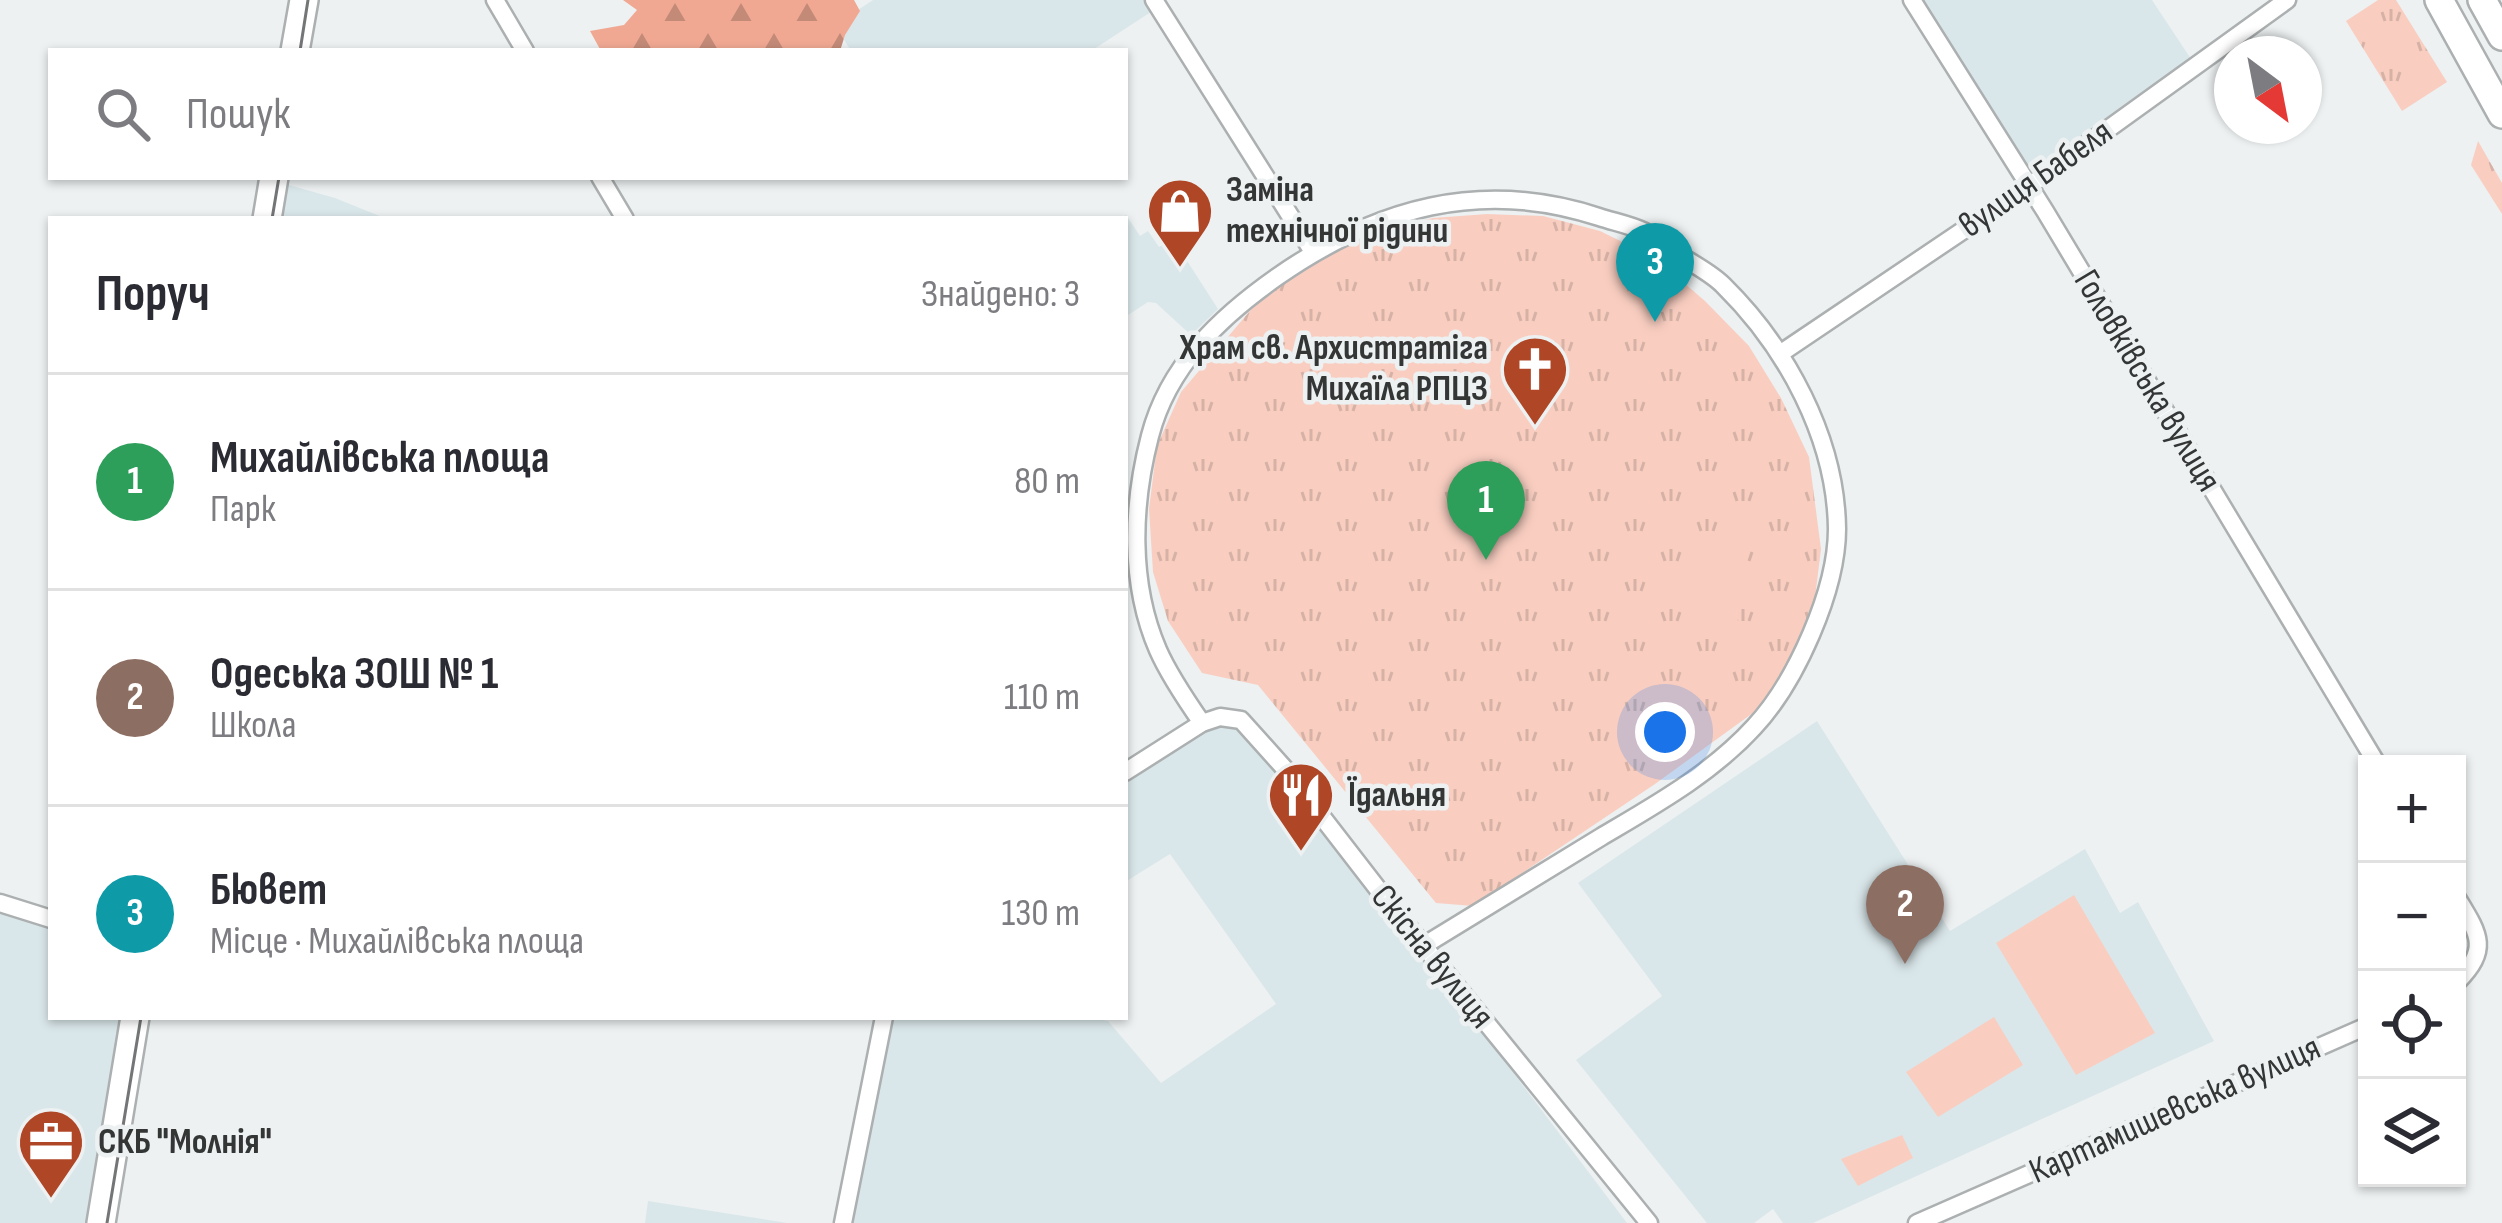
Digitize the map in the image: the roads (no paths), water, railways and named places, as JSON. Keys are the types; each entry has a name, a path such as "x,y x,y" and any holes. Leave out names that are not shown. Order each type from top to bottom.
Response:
{"main road":[{"path":"296,48 304,0"},
{"path":"2439,0 2502,114"},
{"path":"2482,0 2502,36"},
{"path":"268,216 274,180"},
{"path":"101,1223 135,1020"}],"street":[{"path":"495,0 523,48"},
{"path":"1154,0 1313,252"},
{"name":"Головківська вулиця","path":"1912,0 2372,755"},
{"name":"вулиця Бабеля","path":"1780,353 2029,186 2287,0"},
{"path":"602,180 623,216"},
{"path":"1128,770 1202,723 1158,650 1145,608 1138,570 1139,476 1154,421 1175,372 1245,299 1343,236 1402,212 1459,201 1531,201 1645,232 1720,282 1780,353 1808,407 1829,468 1837,531 1826,596 1797,667 1755,726 1695,780 1423,946"},
{"name":"Cкісна вулиця","path":"1202,723 1220,717 1241,719 1649,1223"},
{"path":"0,903 48,918"},
{"path":"2466,915 2478,937 2479,952 2466,973"},
{"path":"843,1223 883,1020"},
{"name":"Картамишевська вулиця","path":"1916,1223 2358,1030"}],"tram line":[{"path":"300,48 308,0"},
{"path":"272,216 278,180"},
{"path":"107,1223 141,1020"}],"place":[{"name":"Заміна технічної рідини","path":"1180,270"},
{"name":"Бювет","path":"1655,322"},
{"name":"Храм св. Архистратіга Михаїла РПЦЗ","path":"1535,428"},
{"name":"Михайлівська площа","path":"1486,560"},
{"name":"Їдальня","path":"1301,854"},
{"name":"Одеська ЗОШ № 1","path":"1905,964"},
{"name":"СКБ \"Молнія\"","path":"51,1201"}]}
